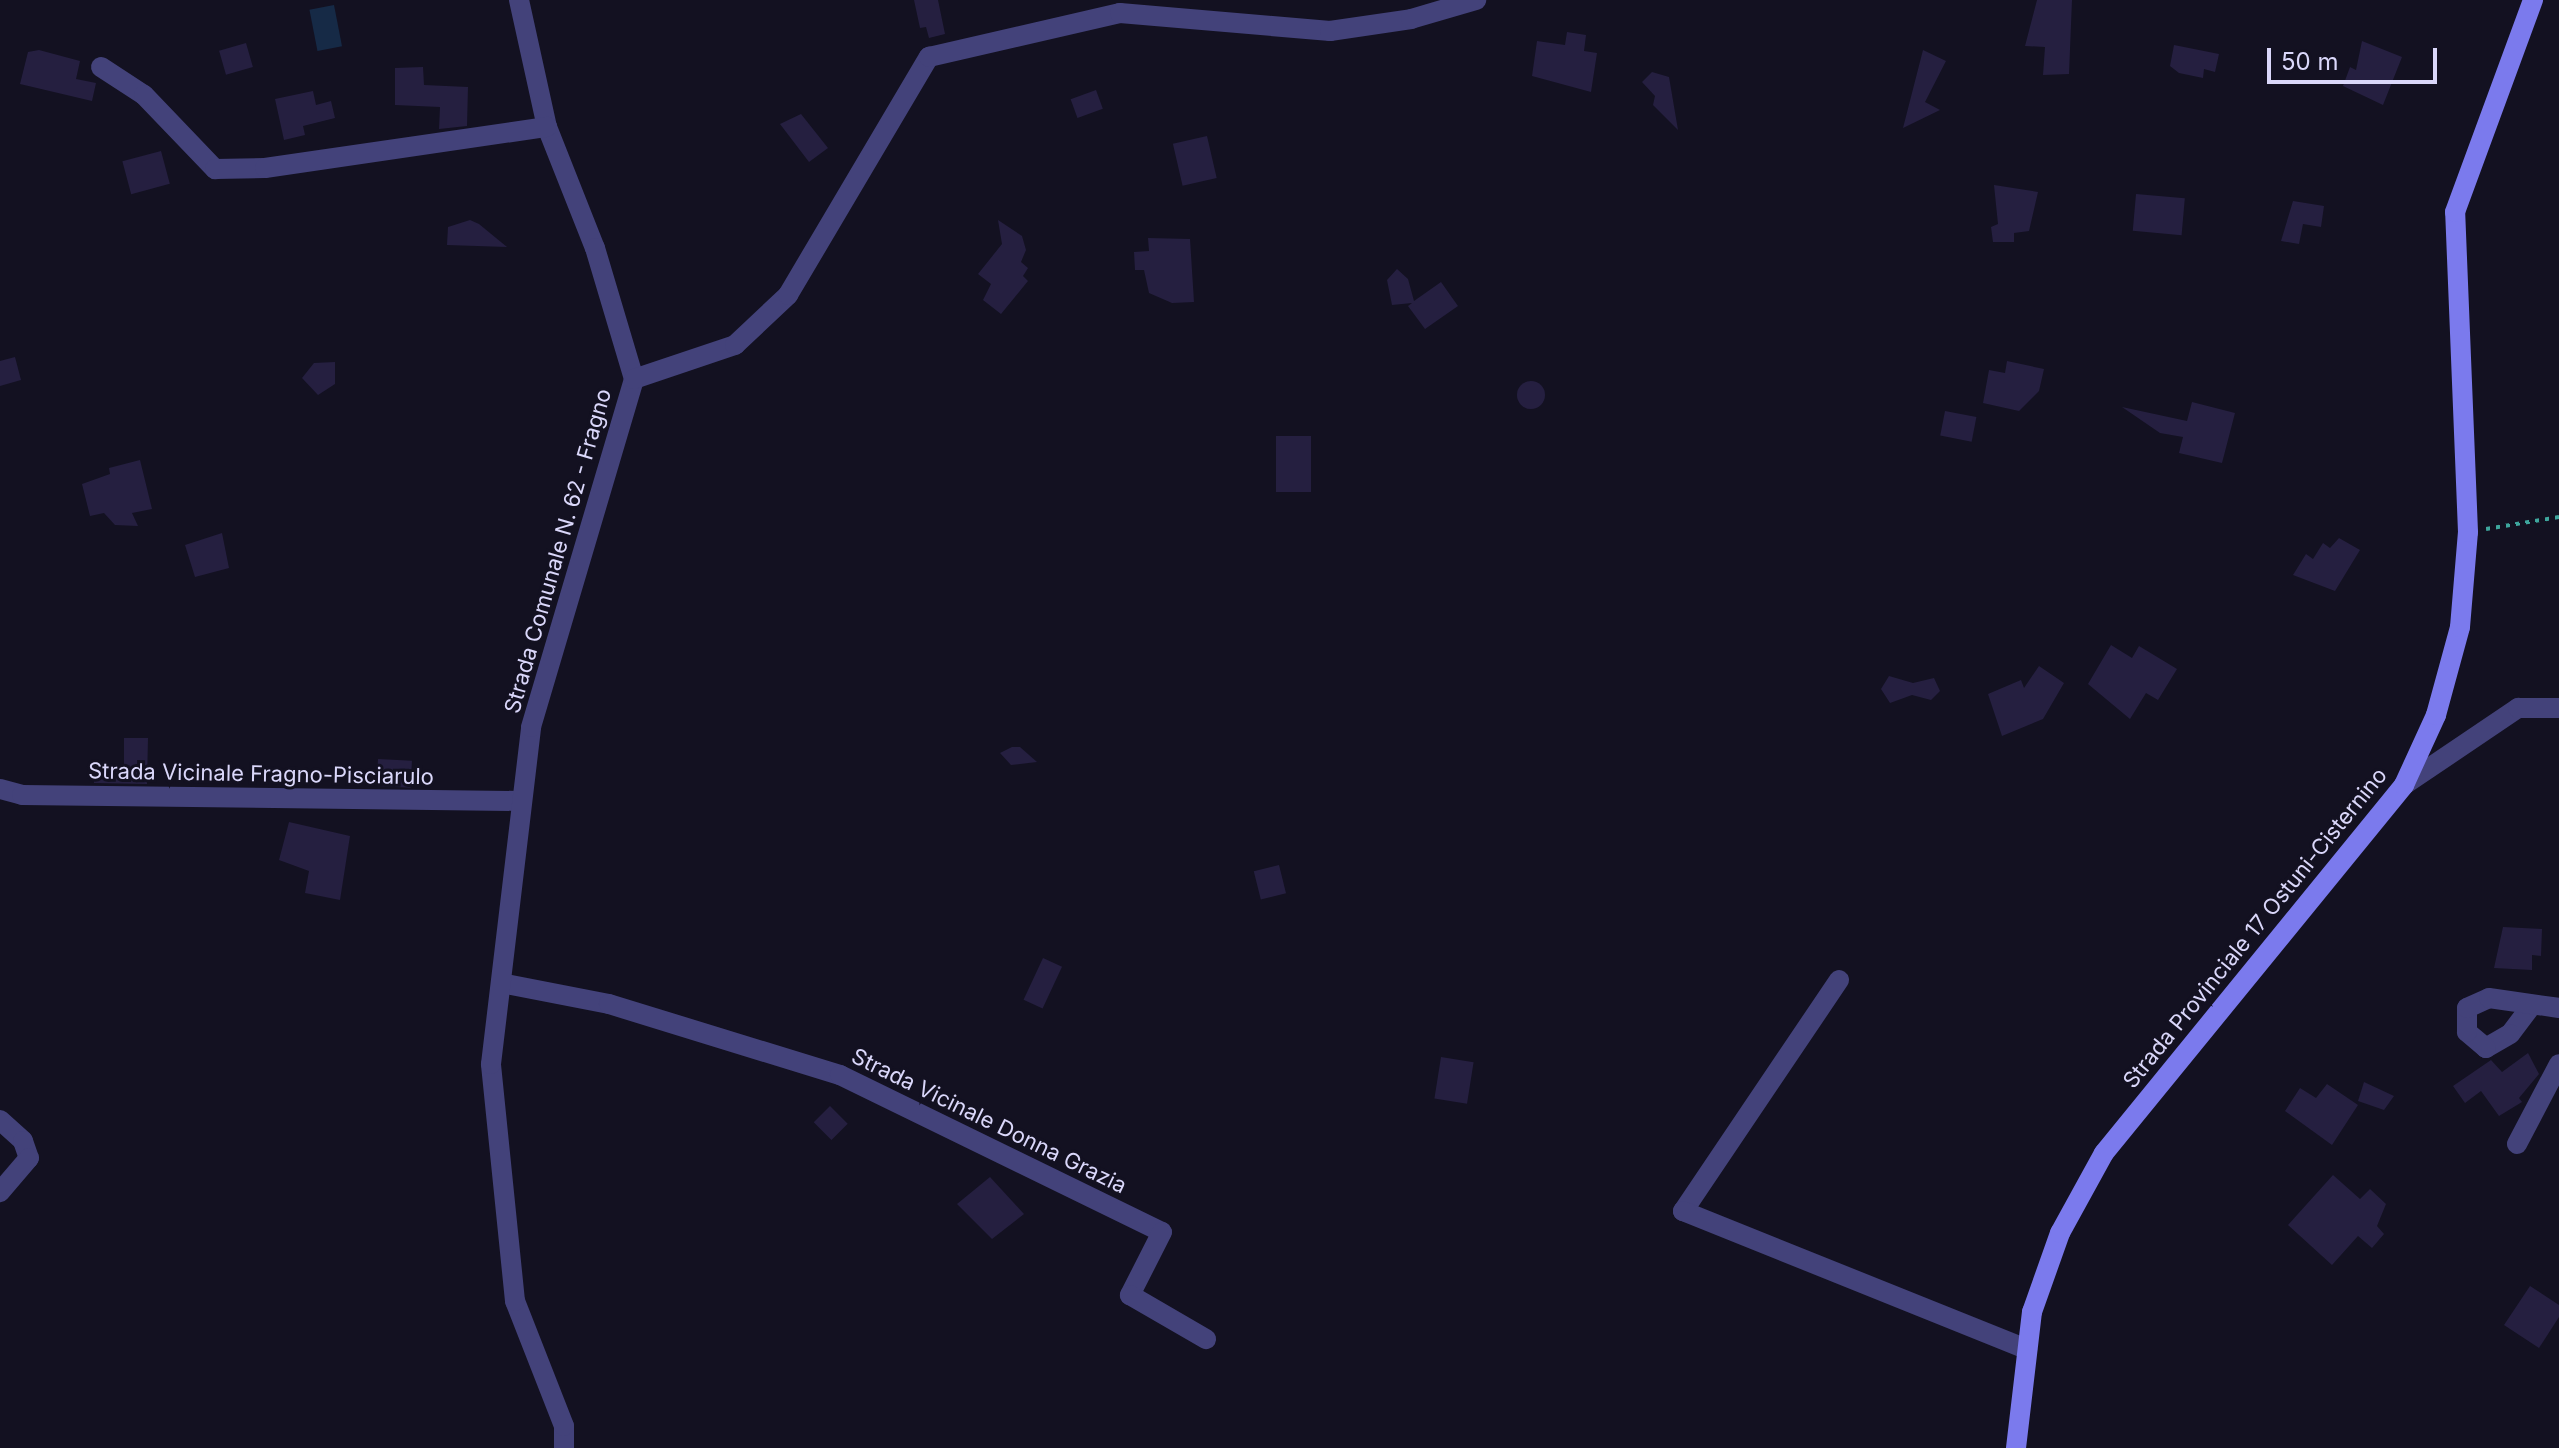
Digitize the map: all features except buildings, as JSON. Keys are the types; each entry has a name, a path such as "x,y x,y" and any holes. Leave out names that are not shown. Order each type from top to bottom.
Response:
{"main road":[{"name":"Strada Provinciale 17 Ostuni-Cisternino","path":"2016,1448 2032,1312 2060,1233 2104,1153 2404,785 2436,715 2460,627 2468,532 2455,212 2533,0"}],"street":[{"path":"519,0 547,127 595,248 634,379"},
{"name":"Strada Comunale N. 62 - Fragno","path":"564,1448 564,1426 515,1301 491,1064 531,727 634,379 735,345 788,295 929,57 1120,13 1188,10 1330,31 1411,19 1476,0"},
{"path":"101,67 144,95 215,169 265,168 547,127"},
{"path":"2404,785 2518,708 2559,708"},
{"name":"Strada Vicinale Fragno-Pisciarulo","path":"0,789 22,795 522,801"},
{"path":"1839,980 1683,1211 2027,1349"},
{"name":"Strada Vicinale Donna Grazia","path":"501,983 623,1008 840,1075 1162,1232 1130,1295 1206,1339"},
{"path":"2532,1005 2559,1008"},
{"path":"2517,1144 2559,1064"},
{"path":"0,1120 23,1141 29,1158 0,1192"}],"path":[{"path":"2468,532 2559,517"}],"water":[{"path":"334,5 342,46 317,51 309,10"}]}
